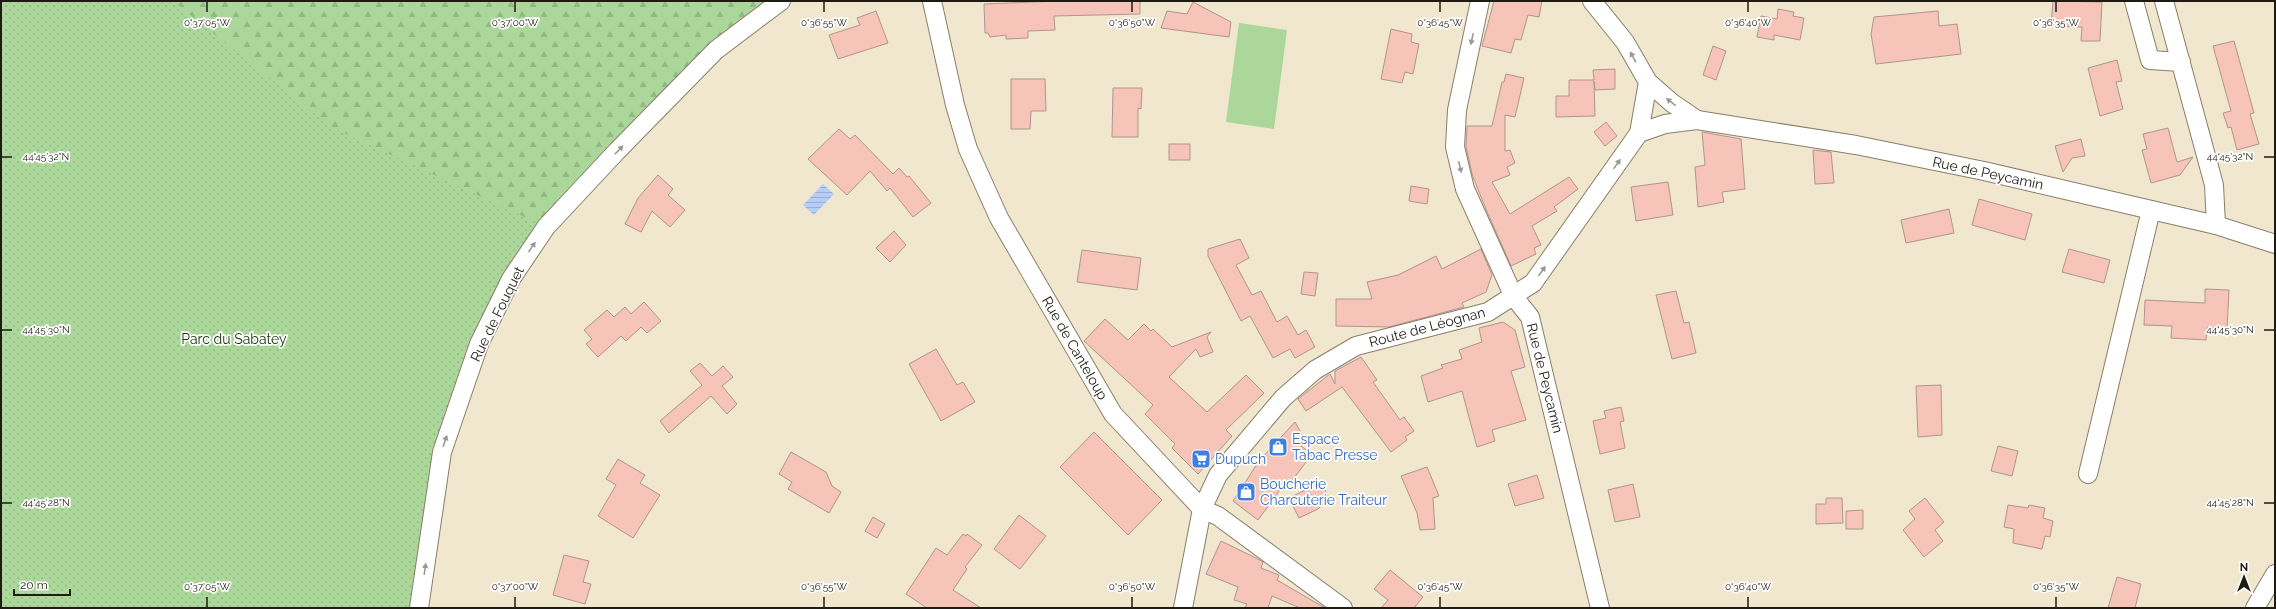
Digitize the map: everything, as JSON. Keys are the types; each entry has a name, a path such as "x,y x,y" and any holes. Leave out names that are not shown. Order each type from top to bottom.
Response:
{"street":[{"name":"Rue de Fouquet","path":"420,608 442,452 479,344 511,279 546,227 617,151 716,50 781,1"},
{"name":"Rue de Canteloup","path":"932,1 955,105 970,156 999,218 1113,414 1202,509 1218,516 1343,608"},
{"path":"1480,1 1457,110 1455,147 1465,189 1514,297 1533,283 1639,133 1648,82"},
{"name":"Rue de Peycamin","path":"1592,1 1625,42 1648,82 1672,103 1697,120"},
{"path":"2134,1 2150,60 2181,62"},
{"path":"2164,1 2214,185 2216,225"},
{"name":"Rue de Peycamin","path":"1639,133 1665,124 1697,120 1856,145 1984,171 2216,225 2275,244"},
{"path":"2088,474 2151,210"},
{"name":"Route de Léognan","path":"1182,608 1202,509 1218,476 1283,398 1315,370 1356,346 1488,312 1514,297"},
{"name":"Rue de Peycamin","path":"1514,297 1530,317 1600,608"},
{"path":"2255,608 2275,574"}],"green space":[{"path":"1,1 781,1 716,50 546,227 1,373"},
{"name":"Parc du Sabatey","path":"1,1 173,1 331,127 546,227 511,279 442,452 419,608 1,608"},
{"path":"1239,23 1287,30 1274,129 1226,122"}],"water":[{"path":"823,184 834,194 814,215 803,205"}],"building":[{"path":"1058,1 1140,1 1140,14 1054,16 1055,30 1028,31 1028,38 1006,39 1006,35 990,37 988,33 985,33 984,4"},
{"path":"1494,1 1542,1 1539,17 1528,15 1521,40 1515,39 1511,53 1482,46"},
{"path":"2053,1 2102,2 2100,41 2081,41 2082,27 2051,26"},
{"path":"1193,2 1231,22 1229,37 1161,28 1167,11 1187,14"},
{"path":"1778,9 1794,12 1793,16 1804,18 1800,40 1774,35 1774,40 1757,37 1761,16 1777,19"},
{"path":"876,11 888,43 838,59 829,35 860,25 857,18"},
{"path":"1938,11 1939,26 1957,24 1961,54 1876,64 1871,34 1874,17"},
{"path":"1391,29 1412,34 1411,42 1419,44 1413,74 1405,72 1402,83 1381,79"},
{"path":"2234,41 2254,113 2250,114 2259,144 2237,150 2231,127 2228,128 2223,113 2231,111 2213,46"},
{"path":"1713,46 1726,51 1716,80 1703,75"},
{"path":"2117,60 2122,81 2116,82 2123,109 2100,116 2088,68"},
{"path":"1615,69 1615,89 1595,90 1594,81 1595,116 1556,117 1556,96 1569,96 1569,80 1594,80 1593,70"},
{"path":"1506,74 1524,78 1515,117 1505,115 1505,151 1510,150 1515,163 1507,167 1510,175 1492,182 1510,214 1569,177 1578,189 1554,207 1557,211 1532,226 1541,245 1534,248 1536,254 1511,266 1472,174 1466,147 1467,126 1492,126 1502,82 1504,82"},
{"path":"1011,79 1045,79 1046,111 1031,111 1030,129 1011,129"},
{"path":"1113,88 1142,88 1141,109 1138,108 1138,137 1112,137"},
{"path":"1606,122 1617,136 1605,146 1594,132"},
{"path":"2168,128 2177,162 2193,157 2180,175 2151,183 2142,150 2147,149 2143,134"},
{"path":"839,129 850,139 855,135 893,174 899,168 907,177 909,176 931,203 913,217 890,188 887,191 870,171 847,195 808,159"},
{"path":"1702,132 1741,139 1745,189 1722,192 1724,202 1698,207 1695,167 1705,165"},
{"path":"2081,139 2085,156 2072,158 2063,172 2055,146"},
{"path":"1169,144 1190,144 1190,160 1169,160"},
{"path":"1813,150 1831,152 1834,183 1815,184"},
{"path":"658,175 673,189 668,195 685,210 670,227 652,211 641,232 625,224 638,198"},
{"path":"1668,182 1673,215 1636,221 1631,187"},
{"path":"1411,186 1429,189 1427,204 1409,201"},
{"path":"1979,199 2032,214 2025,240 1972,225"},
{"path":"1949,209 1954,233 1906,243 1901,220"},
{"path":"894,231 906,245 890,262 876,248"},
{"path":"1240,239 1249,258 1236,265 1252,295 1261,291 1277,322 1287,316 1298,335 1306,330 1315,347 1295,358 1290,349 1273,358 1250,316 1241,321 1208,256 1208,249"},
{"path":"1481,249 1492,275 1486,292 1462,303 1464,307 1389,327 1336,326 1336,299 1372,299 1367,282 1398,275 1436,256 1442,269"},
{"path":"2069,249 2110,260 2104,283 2062,272"},
{"path":"1082,250 1141,258 1137,290 1077,282"},
{"path":"1304,272 1318,273 1315,296 1301,294"},
{"path":"2205,289 2229,290 2227,329 2207,328 2206,340 2171,338 2172,326 2144,325 2145,300 2205,303"},
{"path":"1676,291 1684,323 1689,322 1696,353 1672,359 1656,295"},
{"path":"644,302 661,321 647,333 641,327 626,341 621,336 598,357 586,344 592,339 584,330 607,310 614,317 625,307 631,314"},
{"path":"1105,319 1128,340 1144,324 1151,331 1153,329 1172,347 1211,332 1207,337 1213,352 1200,357 1196,349 1169,377 1207,412 1246,375 1264,393 1226,430 1232,436 1198,474 1172,448 1175,444 1145,414 1153,405 1084,341"},
{"path":"1503,322 1515,330 1525,367 1511,371 1526,420 1492,430 1495,441 1477,447 1462,391 1428,402 1421,376 1443,368 1441,365 1462,359 1459,350 1482,342 1479,328"},
{"path":"936,349 957,385 963,382 975,402 941,421 909,364"},
{"path":"1361,357 1377,380 1373,382 1400,420 1404,417 1414,431 1405,437 1407,440 1391,452 1342,387 1306,411 1298,399 1330,374 1335,384 1335,371"},
{"path":"700,363 712,376 723,366 733,377 722,386 737,404 727,414 711,396 669,433 660,421 702,385 690,371"},
{"path":"1941,385 1942,435 1918,437 1916,386"},
{"path":"1621,407 1624,421 1620,422 1625,448 1600,454 1593,421 1606,418 1604,411"},
{"path":"1295,422 1305,440 1301,446 1312,454 1285,490 1283,486 1258,520 1233,501 1259,461"},
{"path":"1094,432 1162,500 1128,535 1060,467"},
{"path":"1998,446 2018,451 2012,476 1991,471"},
{"path":"791,452 826,472 832,486 841,492 829,513 788,489 792,482 779,474"},
{"path":"618,459 645,475 640,483 660,495 633,538 598,516 616,485 606,479"},
{"path":"1427,467 1439,496 1433,498 1435,529 1420,530 1417,513 1401,476"},
{"path":"1537,475 1544,498 1515,506 1508,484"},
{"path":"1321,482 1329,498 1318,509 1299,518 1289,498"},
{"path":"1633,484 1640,517 1615,522 1608,490"},
{"path":"1826,498 1842,498 1843,523 1816,524 1816,504 1826,504"},
{"path":"1925,498 1944,522 1935,530 1943,541 1924,557 1903,530 1915,519 1909,511"},
{"path":"2008,505 2028,508 2029,505 2045,508 2043,518 2053,521 2050,537 2045,536 2042,549 2013,543 2014,529 2004,527"},
{"path":"1863,510 1863,529 1846,529 1846,511"},
{"path":"1019,515 1046,536 1020,569 994,549"},
{"path":"873,517 885,524 877,538 865,531"},
{"path":"963,534 966,536 967,534 982,545 965,567 967,569 953,590 981,608 927,608 906,594 936,548 947,555"},
{"path":"1221,541 1263,562 1261,568 1279,575 1277,580 1325,608 1300,608 1272,596 1268,608 1245,608 1247,604 1234,600 1238,587 1206,574"},
{"path":"564,555 589,561 583,582 591,584 585,604 553,595"},
{"path":"1390,570 1423,597 1414,608 1381,608 1388,600 1374,589"},
{"path":"2117,577 2141,584 2135,608 2108,608"}],"place":[{"name":"Espace Tabac Presse","path":"1278,447"},
{"name":"Dupuch","path":"1201,459"},
{"name":"Boucherie Charcuterie Traiteur","path":"1246,492"}]}
